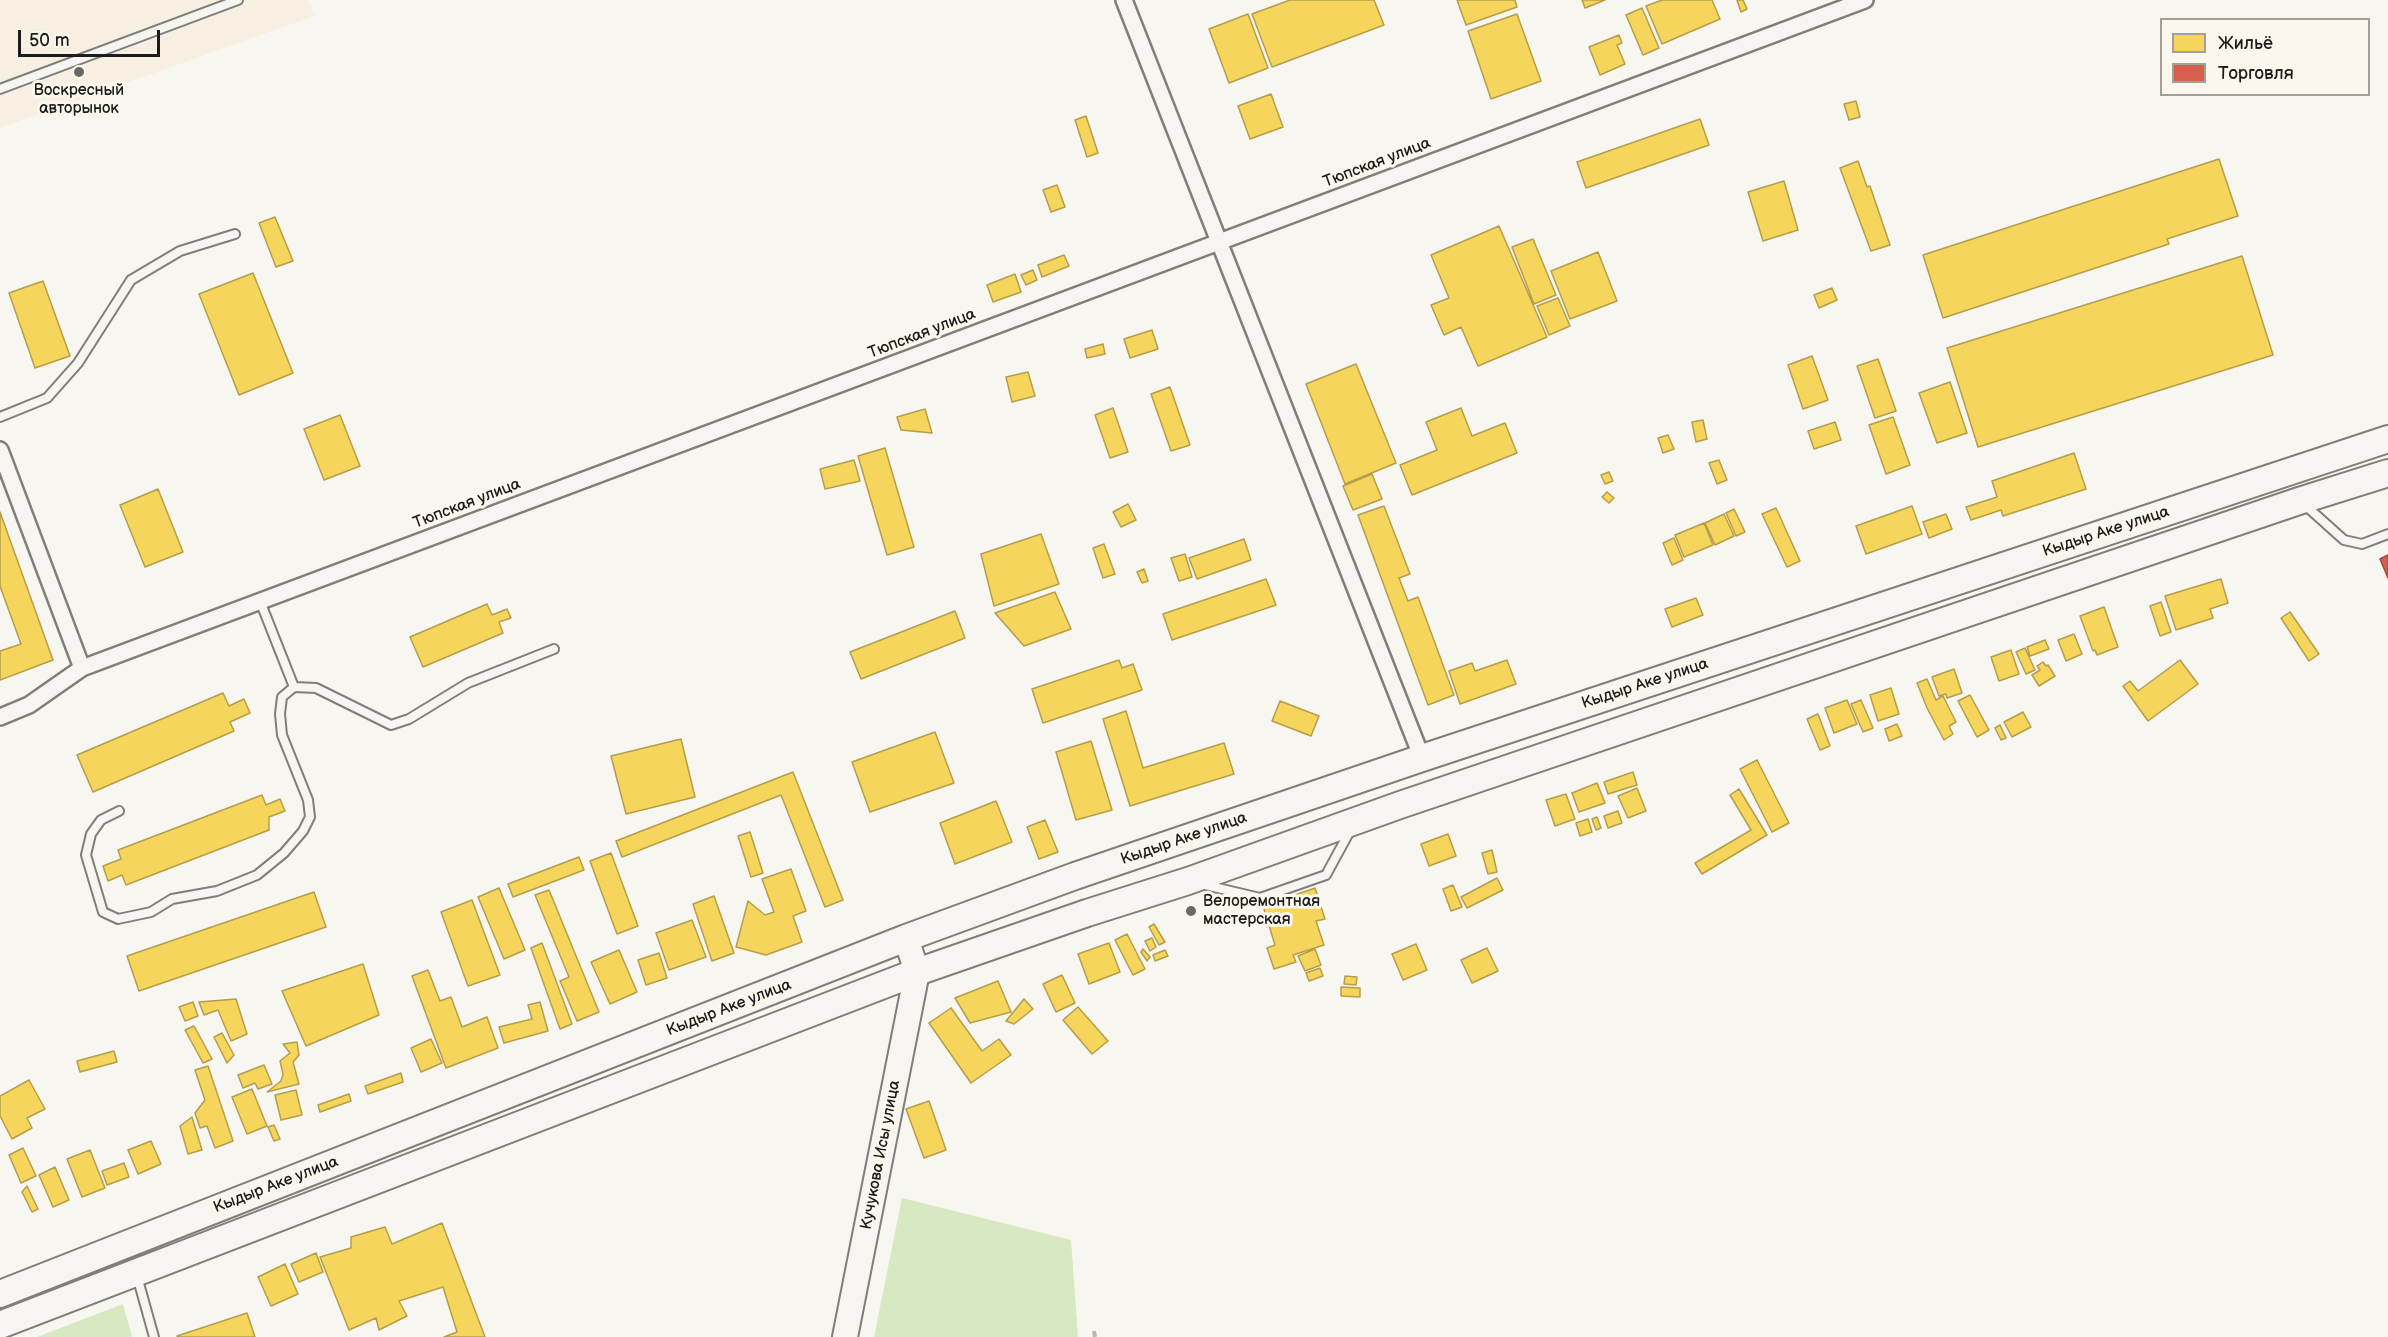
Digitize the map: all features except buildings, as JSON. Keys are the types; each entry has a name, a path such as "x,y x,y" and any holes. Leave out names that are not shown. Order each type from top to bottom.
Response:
{"highway":[{"name":"Кыдыр Аке улица","path":"0,1294 906,938 1075,876 1422,758 2388,439"},
{"name":"Кыдыр Аке улица","path":"0,1325 917,972 1087,913 1188,881 1355,820 2388,473"}],"main road":[{"path":"906,938 917,972"},
{"name":"Кучукова Исы улица","path":"845,1337 917,972"}],"street":[{"path":"1124,0 1422,758"},
{"name":"Тюпская улица","path":"0,717 28,705 82,668 1865,0"},
{"path":"0,450 82,668"}],"lane":[{"path":"0,89 238,0"},
{"path":"0,417 47,398 78,363 131,279 180,251 235,234"},
{"path":"2299,501 2344,540 2362,544 2388,534"},
{"path":"260,601 294,687"},
{"path":"119,811 101,820 91,834 86,855 103,912 118,919 151,912 172,899 217,891 258,875 284,853 303,831 310,818 308,800 282,735 280,714 282,698 294,687 316,688 391,725 409,719 468,683 554,649"},
{"path":"1188,881 1260,898 1326,875 1355,820"},
{"path":"136,1271 154,1337"}],"path":[{"path":"1094,1331 1095,1337"}],"shaded area":[{"name":"Воскресный авторынок","path":"0,0 308,0 314,16 0,128"}],"green space":[{"path":"902,1198 1071,1240 1078,1337 874,1337"},
{"path":"123,1304 132,1337 37,1337"}],"place":[{"name":"Воскресный авторынок","path":"79,72"},
{"name":"Велоремонтная мастерская","path":"1191,911"}]}
